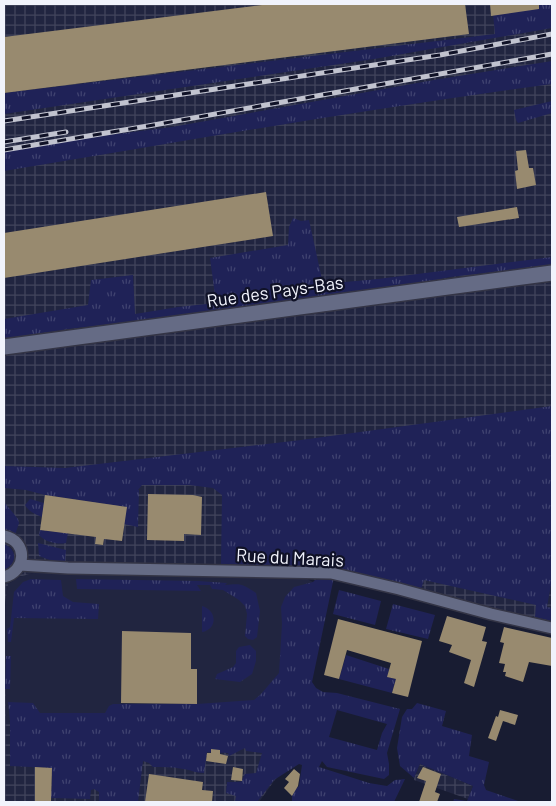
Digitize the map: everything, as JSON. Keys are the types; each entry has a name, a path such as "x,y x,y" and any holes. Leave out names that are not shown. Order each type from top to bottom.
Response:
{"street":[{"name":"Rue des Pays-Bas","path":"4,347 552,273"},
{"path":"4,536 14,540 21,550 22,556 20,565 14,572 4,577"},
{"name":"Rue du Marais","path":"20,565 68,568 331,573 552,628"}],"shaded area":[{"path":"4,4 552,4 552,624 334,577 315,580 222,564 70,563 19,577 8,584 5,604 6,721 295,730 287,763 259,802 4,802"},
{"path":"70,563 222,564 305,578 313,582 295,730 6,721 5,604 8,584 19,577"},
{"path":"420,764 473,786 468,799 414,780"}],"green space":[{"path":"492,4 552,4 552,28 374,59 4,114 4,93 495,34"},
{"path":"552,61 552,84 346,114 4,171 4,150 172,127"},
{"path":"552,101 552,113 518,123 516,120 514,110"},
{"path":"293,218 301,221 309,220 323,284 552,257 552,265 450,277 330,297 213,313 68,329 4,339 4,319 88,305 91,280 133,275 135,314 216,303 210,258 288,245 289,227"},
{"path":"552,406 552,579 547,607 552,608 552,621 535,617 536,605 424,580 421,589 262,567 221,564 222,495 213,488 189,485 142,485 138,490 138,527 124,524 126,507 4,488 4,466 65,468 301,440"},
{"path":"30,499 44,503 42,517 32,512 25,505"},
{"path":"4,502 18,519 19,523 15,535 4,533"},
{"path":"40,530 68,533 66,543 48,541 39,535"},
{"path":"38,543 66,550 65,563 60,564 39,556"},
{"path":"4,544 12,550 14,557 11,564 4,570"},
{"path":"334,577 312,682 316,688 323,692 337,693 400,709 387,753 389,775 384,779 327,767 322,761 319,767 369,783 387,786 395,780 405,779 394,802 292,802 292,792 299,786 302,765 299,764 274,780 257,802 235,802 236,796 226,793 227,782 241,782 245,774 256,773 262,753 246,751 245,748 229,756 228,753 207,752 204,773 186,769 153,767 143,761 138,802 99,802 99,792 94,789 91,790 90,799 51,798 52,768 10,766 8,702 33,703 40,713 105,713 109,706 113,704 197,704 254,700 279,673 282,624 281,607 285,597 294,587 315,580","holes":["337,710 387,724 377,750 329,737"]},
{"path":"31,579 61,580 63,596 73,602 99,604 98,619 14,618 11,642 8,642 7,629 10,627 14,592 23,582"},
{"path":"76,579 198,581 227,583 225,585 242,585 256,593 260,611 257,637 253,640 245,636 247,614 245,606 223,590 212,589 210,585 197,585 201,591 77,589"},
{"path":"339,590 381,601 375,625 333,614"},
{"path":"393,604 435,615 428,639 386,629"},
{"path":"202,606 211,611 214,619 211,627 202,632"},
{"path":"250,645 256,651 256,661 252,674 240,682 215,679 217,674 233,667 236,663 236,651 239,647"},
{"path":"346,655 389,669 388,677 396,679 392,693 339,679"},
{"path":"6,656 11,656 10,689 5,689"},
{"path":"417,703 446,711 442,726 472,735 469,756 489,762 484,785 486,790 521,802 467,801 473,786 420,764 414,778 400,766 397,748 402,717 407,709 412,709"},
{"path":"454,799 467,802 453,802"}],"building":[{"path":"270,4 465,4 469,34 4,93 4,37"},
{"path":"490,4 539,4 539,9 491,16"},
{"path":"526,150 529,168 533,168 536,185 517,189 515,171 518,170 516,151"},
{"path":"266,192 273,236 4,278 4,233"},
{"path":"517,207 519,218 459,227 457,217"},
{"path":"148,494 202,497 201,535 184,534 184,541 147,540"},
{"path":"45,495 127,507 122,541 104,539 103,545 95,544 96,537 40,530"},
{"path":"447,616 486,627 482,641 487,642 474,687 464,683 471,660 449,652 452,645 439,641"},
{"path":"338,619 422,641 408,697 392,693 396,679 387,677 391,663 347,650 339,679 324,675"},
{"path":"504,627 552,638 552,666 529,662 523,682 505,676 506,672 503,672 505,664 499,663 504,643 500,642"},
{"path":"122,631 191,633 191,669 197,669 197,704 121,703"},
{"path":"500,710 518,715 515,725 503,721 496,741 488,738"},
{"path":"211,749 220,750 220,754 228,756 226,764 206,761 207,753 211,753"},
{"path":"35,767 52,768 51,802 35,802"},
{"path":"233,767 243,769 242,781 231,780"},
{"path":"423,767 441,774 435,792 440,794 437,802 419,802 426,781 417,778"},
{"path":"294,769 300,774 298,786 292,796 284,788 289,782 285,779"},
{"path":"149,774 203,782 202,790 213,791 212,802 145,802"}],"railway":[{"path":"4,121 440,55 552,34"},
{"path":"4,150 552,54"},
{"path":"4,142 66,132"}]}
